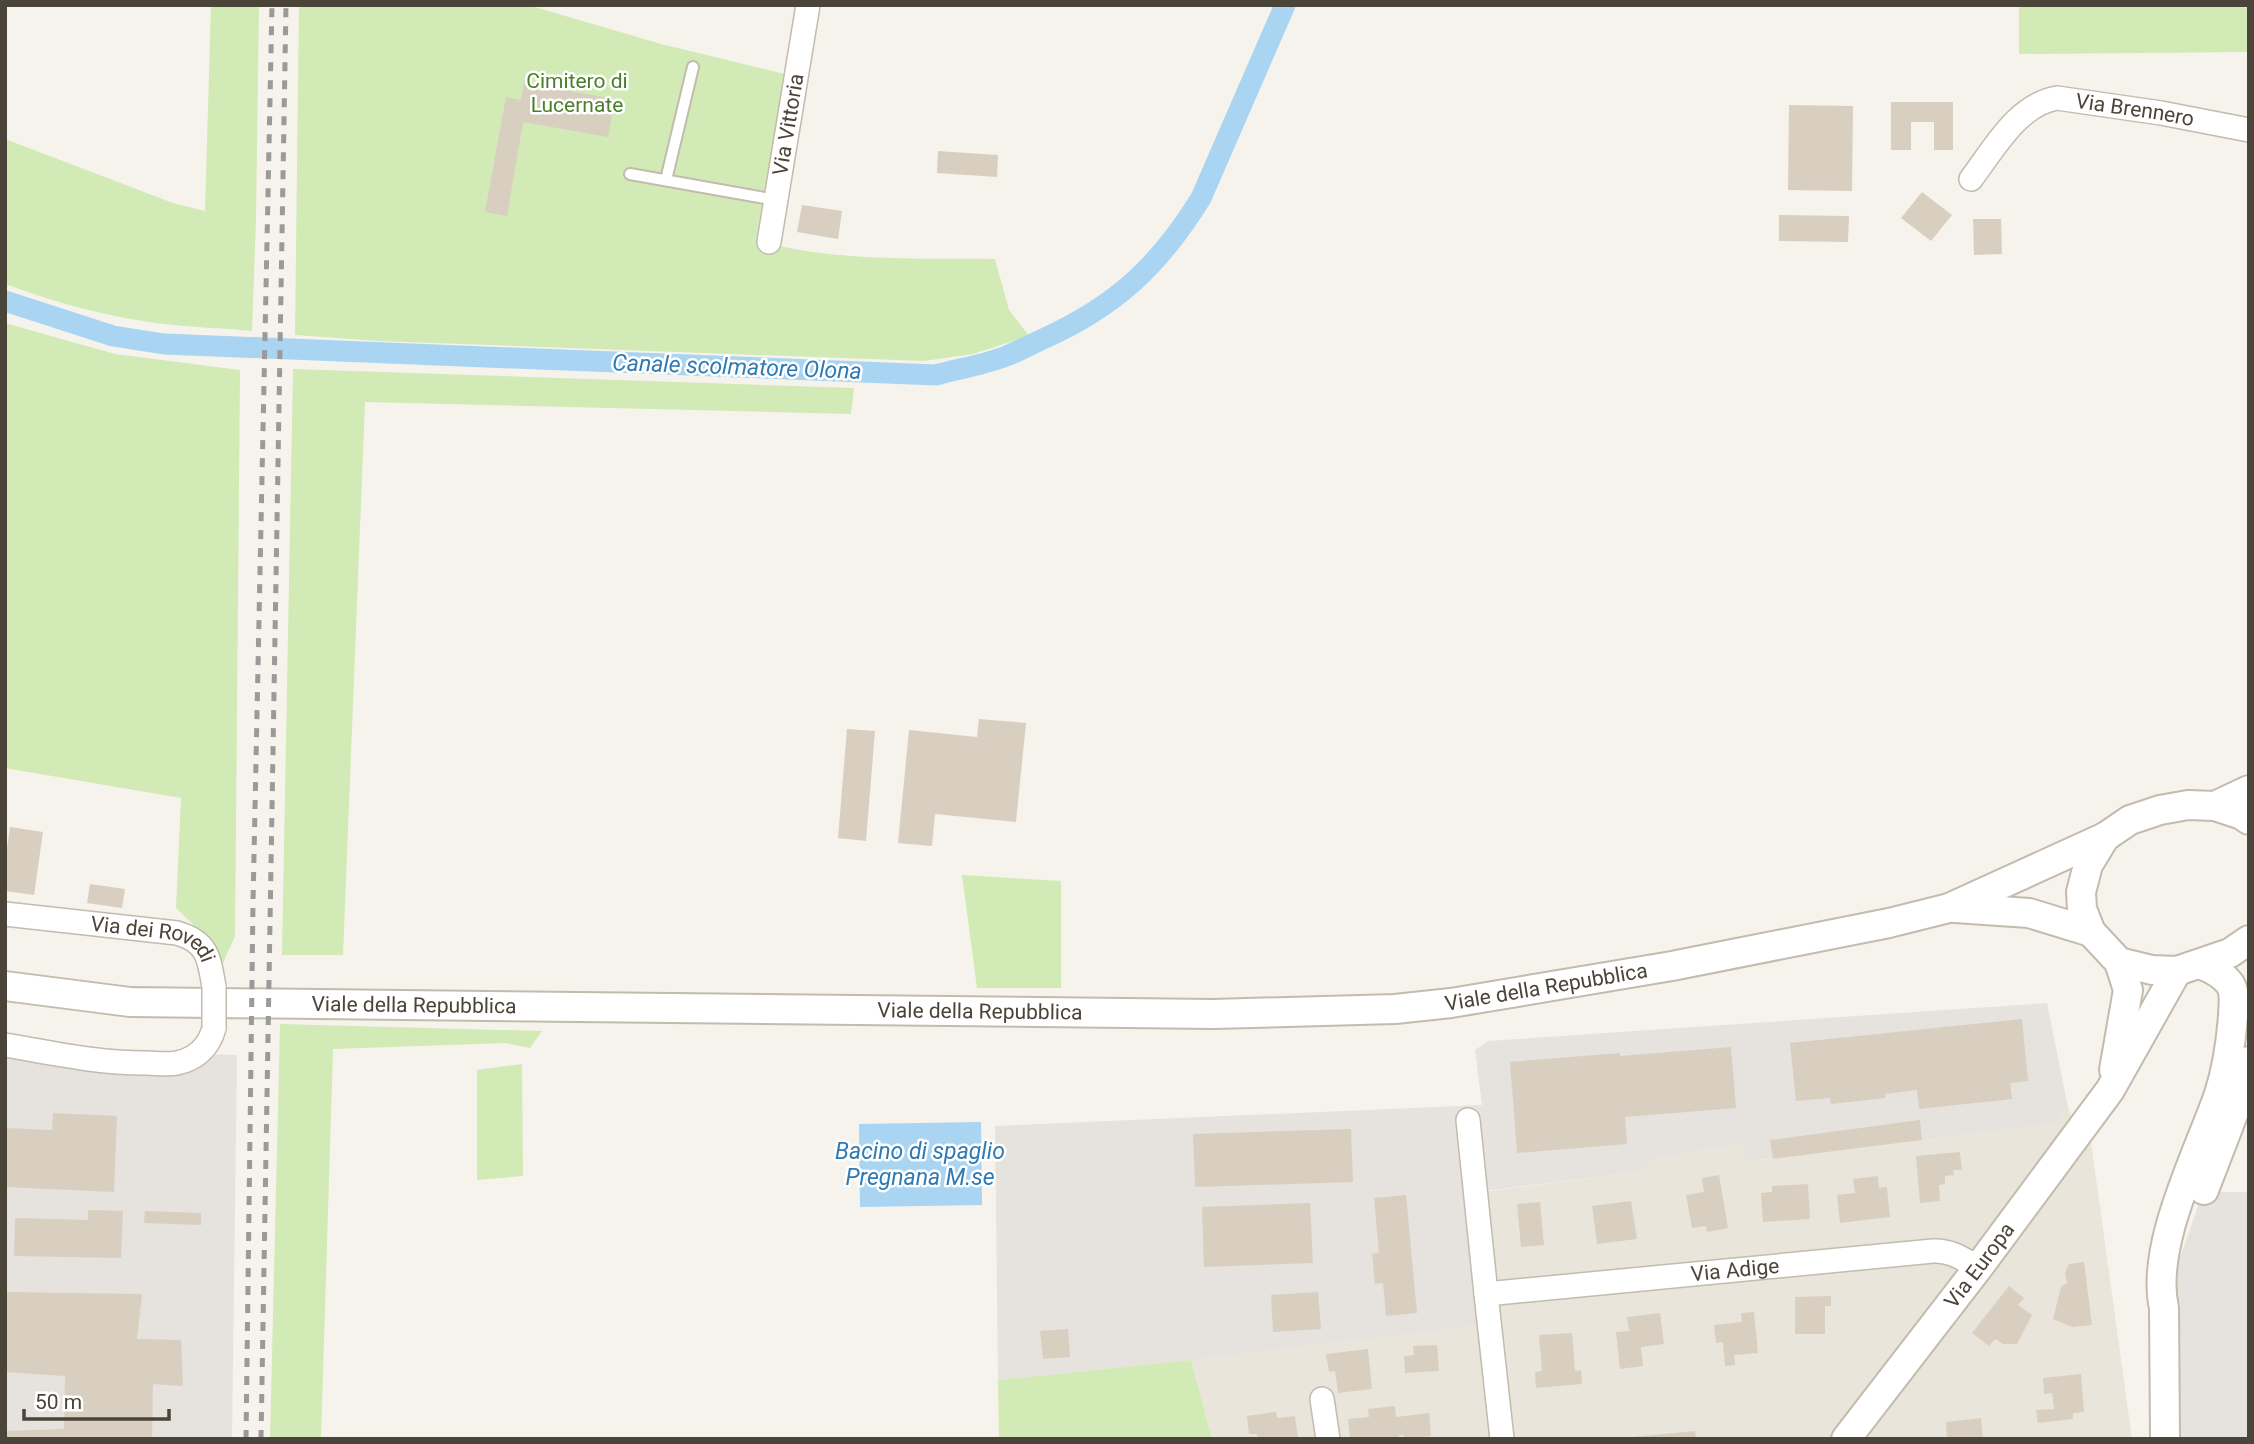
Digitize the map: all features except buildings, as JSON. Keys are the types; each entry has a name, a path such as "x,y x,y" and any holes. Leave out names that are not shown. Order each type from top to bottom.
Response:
{"street":[{"name":"Via Vittoria","path":"769,242 808,5"},
{"name":"Via Brennero","path":"1971,179 2027,110 2057,98 2161,113 2249,130"},
{"path":"2216,806 2249,790"},
{"name":"Viale della Repubblica","path":"5,986 130,1002 1065,1013 1340,1012 1451,1003 1672,966 1889,923 1949,908 2105,837 2130,820 2188,804 2216,806"},
{"path":"2216,806 2249,820"},
{"path":"2105,837 2088,865 2081,892 2082,909 2091,932 2119,962 2152,970 2188,967 2214,970 2231,985 2234,997 2231,1045 2220,1091 2166,1246 2161,1294 2164,1308 2165,1439"},
{"name":"Viale della Repubblica","path":"1949,908 2029,912 2091,932"},
{"name":"Via dei Rovedi","path":"5,914 177,933 190,937 203,947 214,987 212,1038 195,1056 177,1063 109,1063 5,1045"},
{"path":"2188,967 2230,953 2249,940"},
{"name":"Via Europa","path":"2110,1090 2128,990 2119,962"},
{"name":"Via Europa","path":"1846,1439 1978,1268 2110,1090 2188,967"},
{"path":"2164,1308 2171,1295 2185,1240 2234,1112 2249,1060"},
{"path":"1468,1120 1502,1439"},
{"name":"Via Adige","path":"1486,1294 1933,1251 1958,1256 1978,1268"},
{"path":"1322,1399 1328,1439"}],"lane":[{"path":"666,180 694,67"},
{"path":"630,174 776,200"}],"shaded area":[{"path":"2047,1003 2068,1107 2056,1124 1744,1162 1742,1144 1652,1159 1644,1171 1476,1192 1489,1325 998,1380 995,1126 1482,1105 1475,1050 1488,1041"},
{"path":"5,1035 106,1051 237,1055 232,1439 5,1439"},
{"path":"2068,1107 2077,1134 2088,1120 2132,1439 1212,1439 1191,1360 1489,1325 1475,1193 1644,1171 1652,1159 1742,1144 1745,1162 2056,1124"},
{"path":"2203,1192 2249,1192 2249,1439 2165,1439 2176,1269"}],"green space":[{"path":"211,5 259,5 252,331 137,320 61,302 5,284 5,139 173,203 205,211"},
{"name":"Cimitero di Lucernate","path":"299,5 528,5 661,44 785,74 756,240 845,255 995,259 1009,310 1029,336 973,354 924,361 378,341 295,335"},
{"path":"2019,5 2249,5 2249,52 2019,54"},
{"path":"5,323 115,354 240,370 235,936 223,963 202,933 176,908 181,798 5,768"},
{"path":"293,369 854,388 851,414 365,402 343,955 282,955"},
{"path":"962,875 1061,881 1061,988 977,988"},
{"path":"280,1024 542,1031 530,1048 506,1043 333,1049 321,1439 270,1439"},
{"path":"522,1064 523,1176 477,1180 477,1070"},
{"path":"1191,1360 1212,1439 999,1439 998,1380"}],"water":[{"name":"Bacino di spaglio Pregnana M.se","path":"981,1122 982,1205 860,1207 859,1124"}],"waterway":[{"name":"Canale scolmatore Olona","path":"5,301 113,336 164,344 936,375 1004,357 1069,326 1114,298 1152,264 1201,198 1285,5"}],"railway":[{"path":"246,1439 253,903 272,5"},
{"path":"261,1439 286,5"}]}
